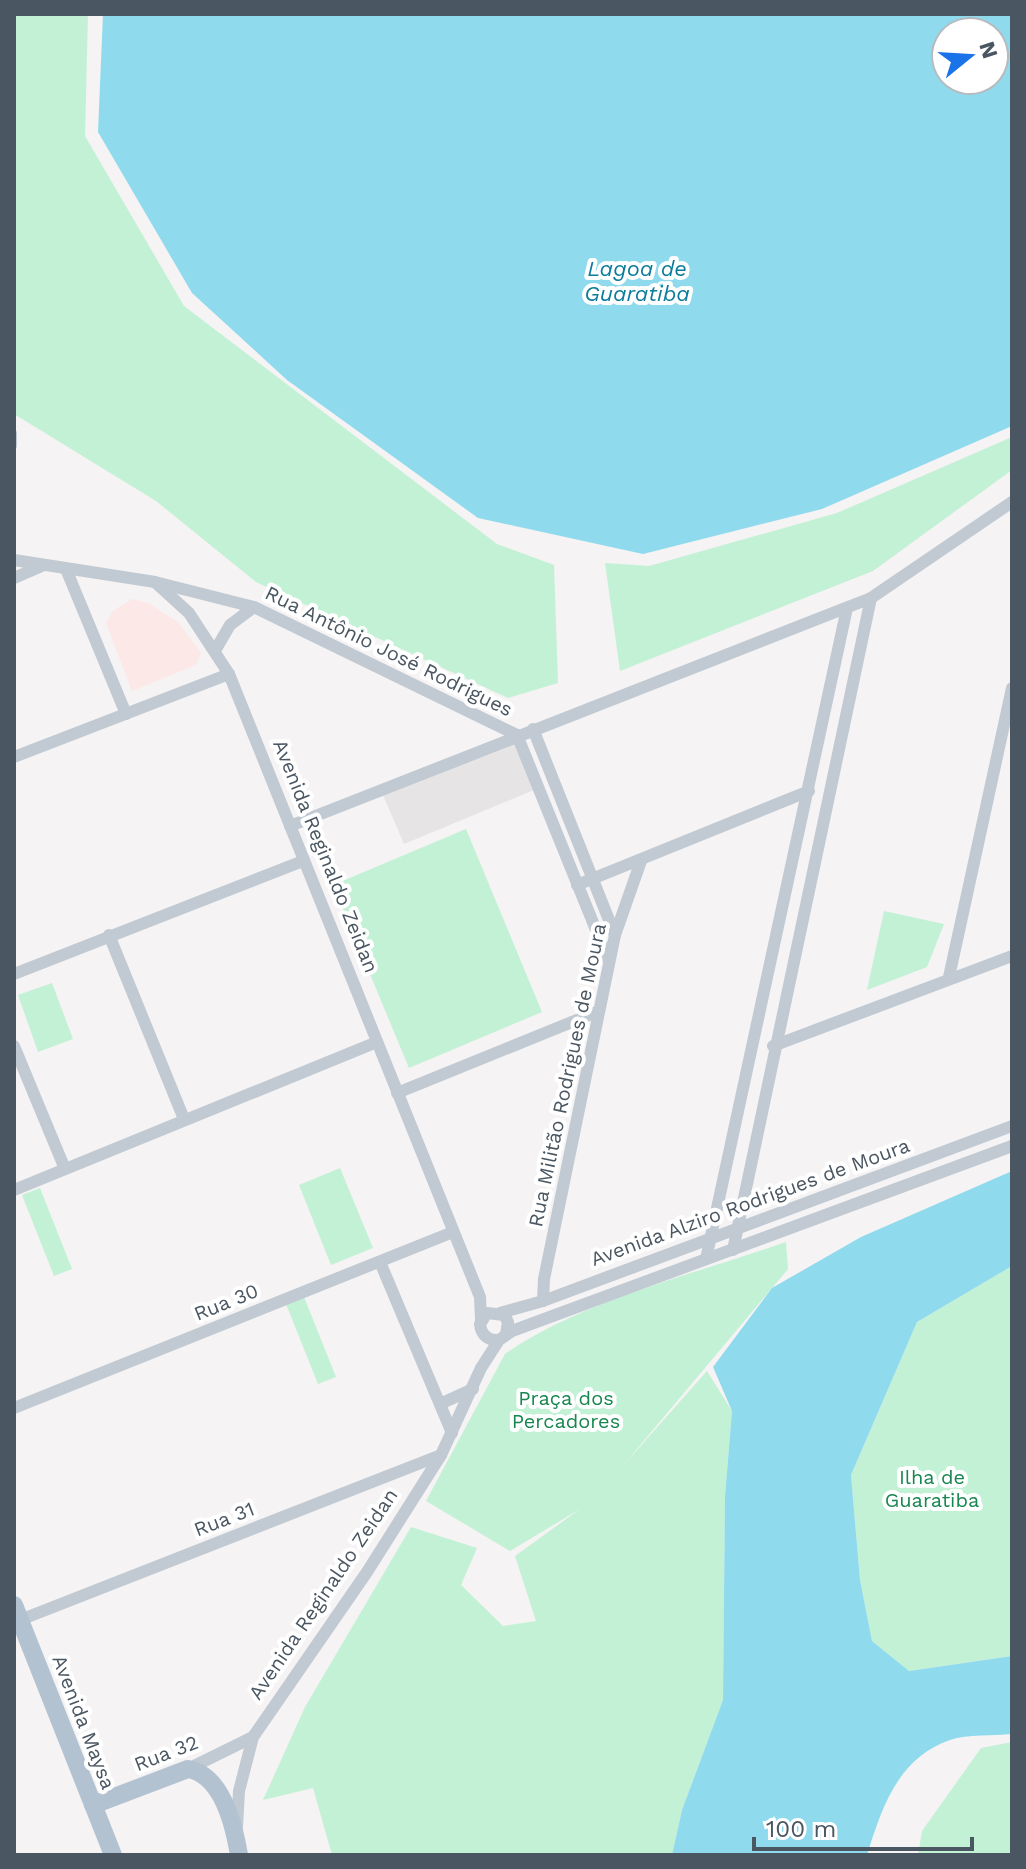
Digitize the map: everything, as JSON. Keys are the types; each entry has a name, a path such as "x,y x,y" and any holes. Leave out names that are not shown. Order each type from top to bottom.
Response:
{"main road":[{"name":"Avenida Maysa","path":"17,1612 113,1855"},
{"name":"Rua 32","path":"93,1805 188,1769"},
{"path":"188,1769 204,1775 213,1784 238,1848"}],"street":[{"name":"Rua Antônio José Rodrigues","path":"155,582 254,607 517,735 871,598 1012,502"},
{"path":"14,560 155,582"},
{"path":"14,578 45,565"},
{"path":"66,569 126,714"},
{"name":"Avenida Reginaldo Zeidan","path":"155,582 189,613 216,649 229,674 480,1297 481,1368"},
{"path":"733,1250 773,1046 871,598"},
{"path":"216,649 230,625 254,607"},
{"path":"706,1259 847,608"},
{"path":"14,757 229,674"},
{"path":"949,977 1012,688"},
{"path":"533,729 615,935"},
{"path":"290,826 517,735 609,962"},
{"path":"577,885 809,791"},
{"path":"14,974 303,861"},
{"name":"Rua Militão Rodrigues de Moura","path":"543,1301 544,1279 615,935 641,861"},
{"path":"109,935 184,1119"},
{"path":"773,1046 949,977 1012,956"},
{"path":"397,1093 599,1011"},
{"path":"14,1190 377,1042"},
{"path":"14,1046 65,1169"},
{"name":"Avenida Alziro Rodrigues de Moura","path":"498,1312 557,1296 1012,1126"},
{"name":"Avenida Alziro Rodrigues de Moura","path":"503,1337 1012,1146"},
{"path":"772,1216 774,1236"},
{"name":"Rua 30","path":"14,1408 453,1232"},
{"path":"380,1262 452,1433"},
{"path":"557,1296 563,1313"},
{"name":"Avenida Reginaldo Zeidan","path":"480,1297 498,1312"},
{"path":"498,1312 508,1322 503,1337 490,1339 482,1327 498,1312"},
{"name":"Avenida Reginaldo Zeidan","path":"238,1848 239,1791 253,1737 367,1572 441,1455 481,1368 503,1337"},
{"path":"440,1404 473,1389"},
{"name":"Rua 31","path":"17,1612 441,1455"},
{"name":"Rua 32","path":"188,1769 253,1737"}],"lane":[{"path":"14,433 14,446"}],"shaded area":[{"path":"132,599 148,603 178,622 201,653 196,665 132,691 106,623 113,611"},
{"path":"514,741 534,790 404,844 383,795"}],"green space":[{"path":"14,14 88,14 85,136 184,306 497,544 554,565 558,683 508,698 256,582 156,501 14,414"},
{"path":"1012,437 1012,470 873,571 620,671 605,563 649,566 837,513"},
{"path":"466,829 542,1012 409,1068 333,885"},
{"path":"884,911 944,924 927,967 867,990"},
{"path":"52,983 73,1039 38,1052 18,995"},
{"path":"340,1168 373,1248 331,1265 299,1185"},
{"path":"40,1188 72,1269 54,1276 22,1195"},
{"name":"Praça dos Percadores","path":"786,1242 788,1269 621,1468 707,1371 732,1411 725,1496 723,1700 682,1810 672,1855 332,1855 313,1788 263,1800 305,1707 411,1527 477,1548 461,1585 503,1626 536,1621 515,1556 580,1509 510,1551 426,1501 505,1354 568,1318 604,1303"},
{"name":"Ilha de Guaratiba","path":"1012,1266 1012,1656 909,1671 872,1641 860,1580 851,1475 917,1322"},
{"path":"304,1297 336,1377 318,1384 286,1304"},
{"path":"1012,1742 1012,1855 918,1855 922,1831 981,1748"}],"water":[{"name":"Lagoa de Guaratiba","path":"103,14 1012,14 1012,426 822,509 643,554 478,518 287,380 192,293 98,132"},
{"path":"1012,1171 1012,1266 917,1322 851,1475 860,1580 872,1641 909,1671 1012,1656 1012,1734 957,1738 932,1748 917,1759 886,1802 867,1855 672,1855 682,1810 723,1700 725,1496 732,1411 713,1367 772,1288 861,1237"}]}
